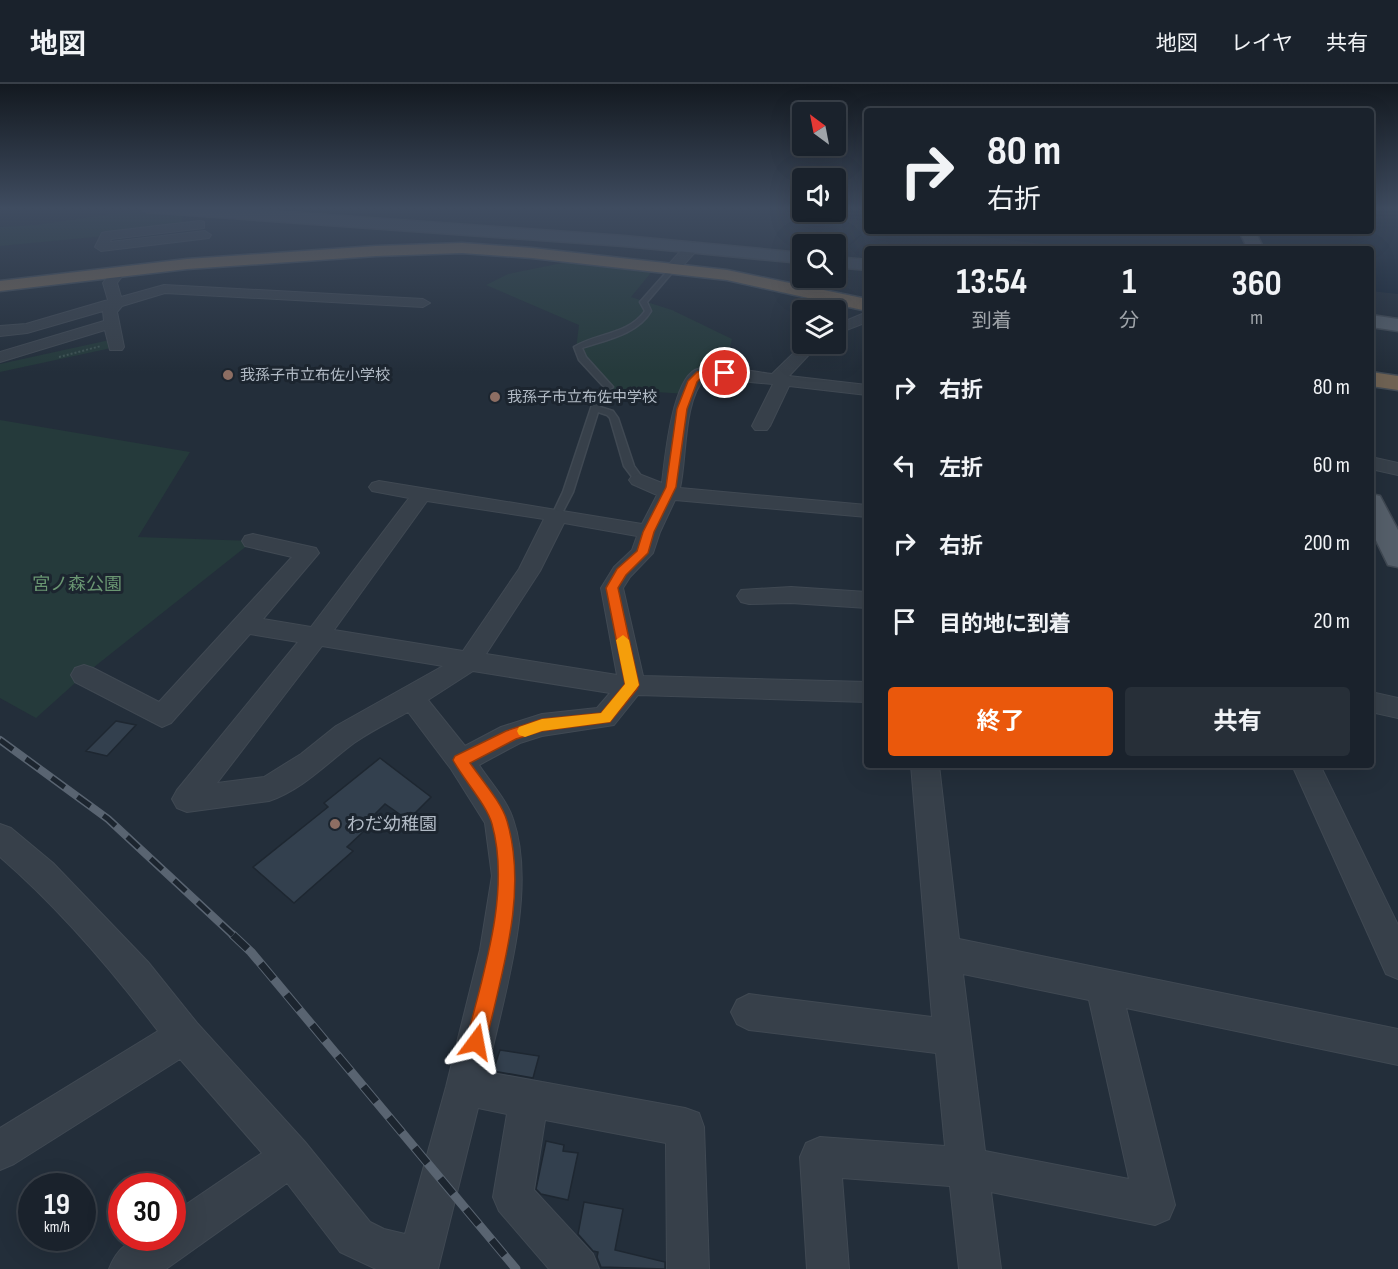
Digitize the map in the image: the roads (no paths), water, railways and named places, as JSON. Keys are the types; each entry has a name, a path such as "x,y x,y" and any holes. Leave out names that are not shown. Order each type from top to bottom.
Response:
{"highway":[{"path":"0,285 212,262"},
{"path":"613,262 752,279 864,304"},
{"path":"1374,379 1398,383"}],"main road":[{"path":"846,263 864,266"},
{"path":"1374,321 1398,325"},
{"path":"1374,508 1398,558"}],"street":[{"path":"673,268 678,262"},
{"path":"116,303 110,283 119,271"},
{"path":"0,331 27,328 164,289 423,303"},
{"path":"116,303 110,312 116,347"},
{"path":"846,325 864,317"},
{"path":"44,323 47,352"},
{"path":"0,357 47,352 111,324"},
{"path":"761,426 781,380 802,354"},
{"path":"632,685 612,588 622,572 642,553 649,532 671,487 682,409 693,381 700,374 712,372 864,390"},
{"path":"1374,465 1398,469"},
{"path":"639,480 668,493 864,511"},
{"path":"379,487 649,532"},
{"path":"422,494 317,636 187,799 269,789 311,762 345,734 445,678 469,661 529,571 557,515"},
{"path":"84,675 162,716 308,553 253,542"},
{"path":"748,596 864,597"},
{"path":"245,625 619,685 864,692"},
{"path":"461,760 511,735 542,725 605,718 632,685"},
{"path":"0,838 42,873 136,974 184,1036 291,1156 356,1237 379,1249 418,1264 465,1087 497,950 508,876 499,820 461,760 412,697"},
{"path":"1374,703 1398,708"},
{"path":"925,768 952,1037 980,1269"},
{"path":"1307,768 1398,962"},
{"path":"944,953 1398,1047"},
{"path":"828,1269 820,1157 968,1167 1155,1205 1103,986"},
{"path":"749,1011 952,1037"},
{"path":"0,1150 184,1036"},
{"path":"465,1087 685,1126 688,1269"},
{"path":"529,1098 513,1197 578,1269"},
{"path":"130,1269 291,1156"}],"lane":[{"path":"557,515 568,492 600,393 609,387 582,358 578,348 635,325 648,311 643,302 673,268"},
{"path":"595,408 610,413 614,418 629,466 639,480"}],"water":[{"path":"1374,262 1398,262 1398,294 1374,291"}],"railway":[{"path":"0,740 108,819 234,936"},
{"path":"233,935 251,952 516,1269"}],"place":[{"name":"我孫子市立布佐小学校","path":"228,375"},
{"name":"我孫子市立布佐中学校","path":"495,397"},
{"name":"わだ幼稚園","path":"335,824"}],"park label":[{"name":"宮ノ森公園","path":"77,584"}]}
